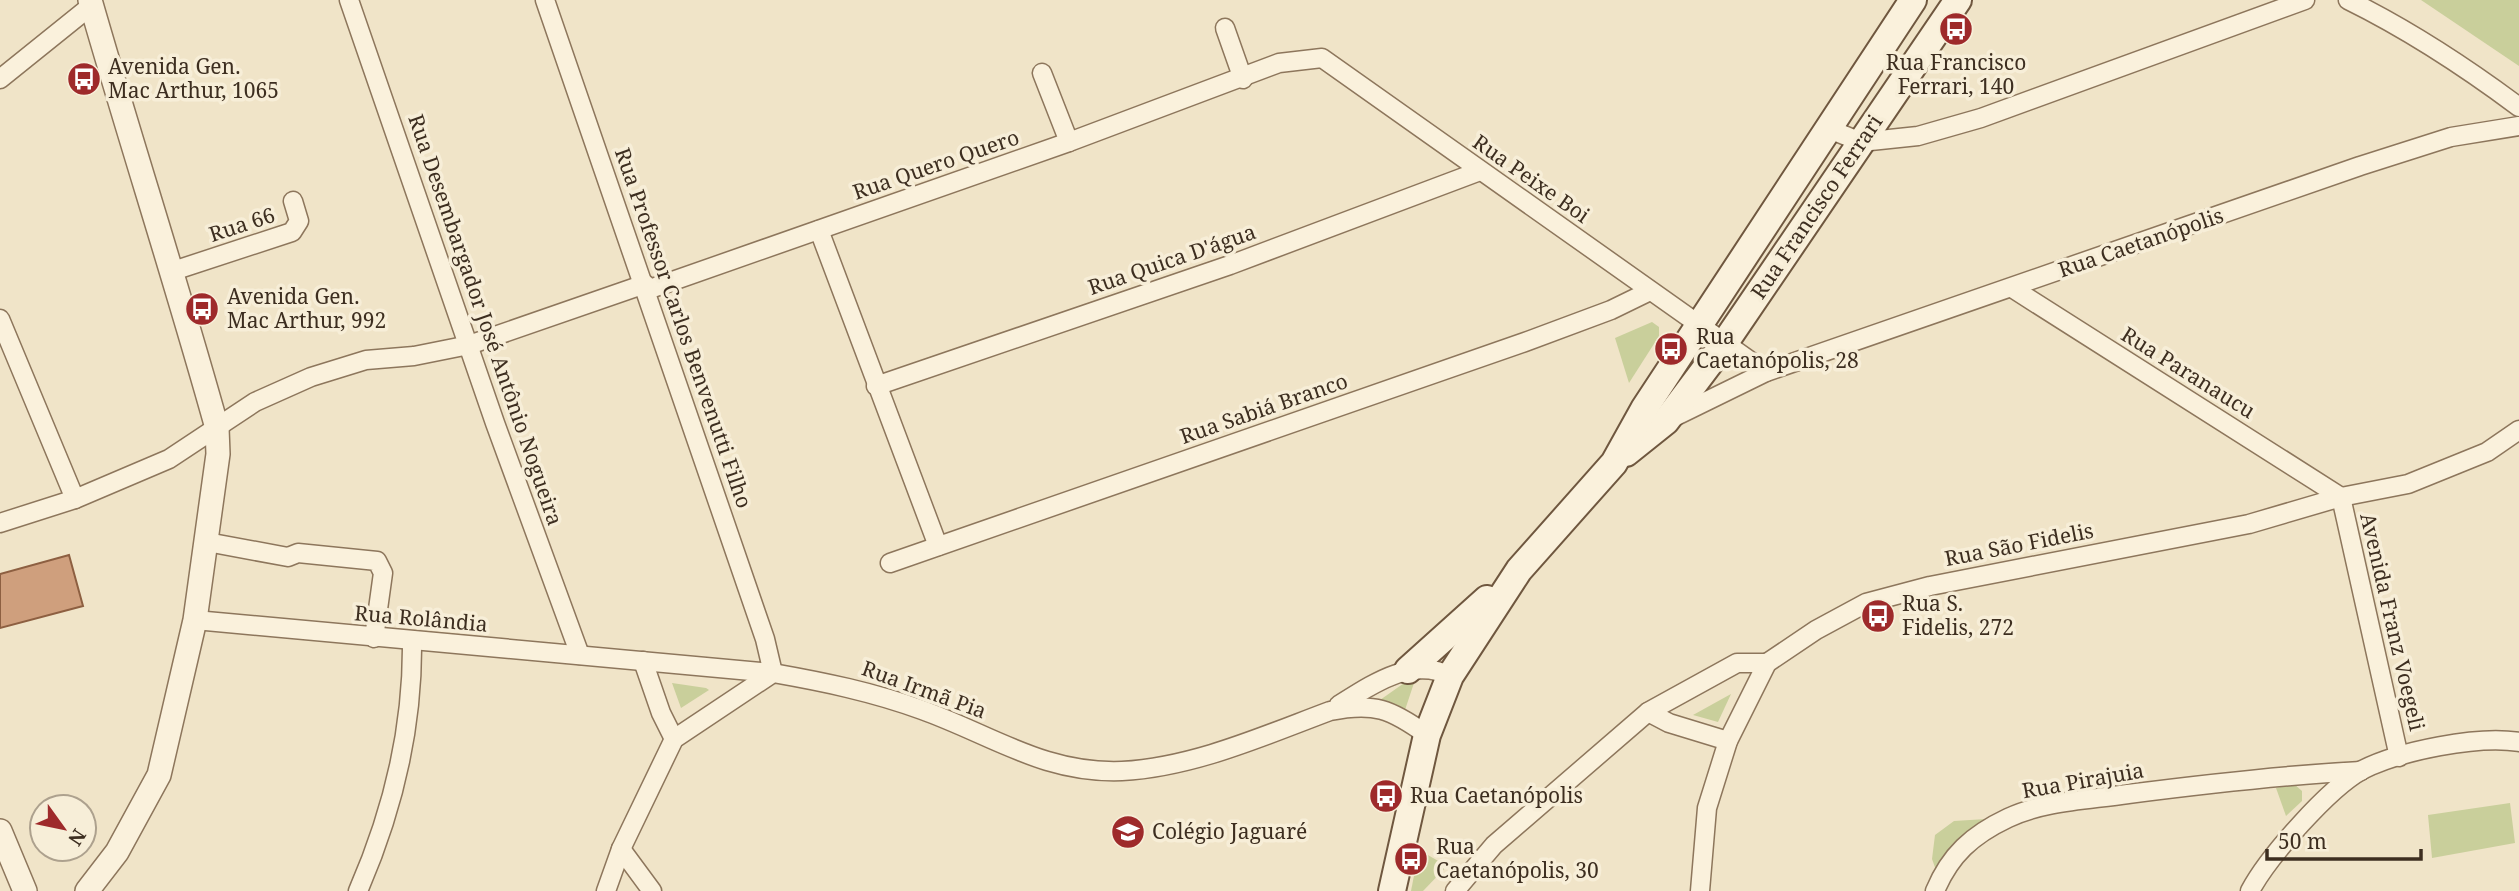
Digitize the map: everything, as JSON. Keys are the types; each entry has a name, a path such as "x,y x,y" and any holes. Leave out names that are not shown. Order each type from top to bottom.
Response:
{"main road":[{"name":"Rua Francisco Ferrari","path":"1700,326 1913,0"},
{"name":"Rua Francisco Ferrari","path":"1724,344 1958,0"},
{"name":"Rua Caetanópolis","path":"1614,463 1644,409 1700,326"},
{"name":"Rua Caetanópolis","path":"1392,891 1427,735 1450,676 1519,570 1614,463 1666,421 1724,344"},
{"path":"1408,670 1519,570"}],"street":[{"name":"Rua Desembargador José Antônio Nogueira","path":"349,0 580,655"},
{"name":"Rua Professor Carlos Benvenutti Filho","path":"545,0 646,287 765,639 773,673"},
{"path":"1829,129 1861,142 1917,136 1981,118 2305,0"},
{"path":"2348,0 2401,26 2519,107"},
{"path":"0,79 91,2 133,151 173,271 216,428 218,454 195,620 159,775 117,852 88,891"},
{"path":"1225,28 1243,79"},
{"name":"Rua Quero Quero","path":"0,523 75,499 169,459 255,402 339,367 469,345 819,230 1243,79 1279,63 1322,58 1338,67"},
{"name":"Rua Peixe Boi","path":"1338,67 1480,172 1700,326"},
{"path":"1042,73 1069,142"},
{"name":"Rua Caetanópolis","path":"1666,421 1766,372 2451,137 2519,126"},
{"name":"Rua Quica D'água","path":"876,386 1230,265 1480,172"},
{"name":"Rua 66","path":"173,271 292,232 299,221 293,201"},
{"path":"819,230 938,546"},
{"name":"Rua Paranaucu","path":"2012,288 2341,497"},
{"name":"Rua Sabiá Branco","path":"890,563 1525,342 1612,310 1650,291"},
{"path":"0,319 75,499"},
{"path":"1700,326 1766,372"},
{"name":"Rua São Fidelis","path":"1700,891 1707,808 1728,741 1767,663 1816,630 1866,603 2010,569 2249,524 2341,497 2407,484 2487,452 2519,430"},
{"name":"Avenida Franz Voegeli","path":"2341,497 2399,757"},
{"path":"207,542 288,557 298,553 377,561 383,573 374,638"},
{"name":"Rua Rolândia","path":"195,620 773,673"},
{"path":"358,891 390,808 413,691 412,641"},
{"path":"643,661 661,713 674,739"},
{"path":"1455,891 1494,845 1648,712 1737,663 1767,663"},
{"name":"Rua Irmã Pia","path":"1330,711 1370,685 1408,670 1429,668 1450,676"},
{"path":"606,891 621,849 674,739 773,673"},
{"name":"Rua Irmã Pia","path":"773,673 848,686 923,710 1039,761 1084,770 1122,771 1173,765 1330,711 1373,706 1391,712 1427,735"},
{"path":"1648,712 1669,723 1728,741"},
{"path":"2250,891 2284,841 2361,771 2399,757 2514,737"},
{"name":"Rua Pirajuia","path":"1934,891 1945,866 1961,850 2010,817 2055,804 2272,776 2361,771"},
{"path":"0,831 25,891"},
{"path":"621,849 652,891"}],"green space":[{"path":"2421,0 2519,0 2519,66 2424,2"},
{"path":"1652,322 1659,327 1659,336 1629,383 1615,338"},
{"path":"1417,674 1403,716 1380,700"},
{"path":"672,683 706,688 709,690 681,708"},
{"path":"1731,694 1718,722 1693,715"},
{"path":"2294,784 2302,791 2302,801 2286,816 2276,788"},
{"path":"2510,803 2515,843 2432,858 2428,815"},
{"path":"1986,819 1962,838 1937,873 1932,859 1935,835 1954,821"},
{"path":"1419,850 1447,866 1423,891 1411,891"}],"building":[{"path":"69,555 83,606 0,628 0,574"}],"place":[{"name":"Rua Francisco Ferrari, 140","path":"1956,29"},
{"name":"Avenida Gen. Mac Arthur, 1065","path":"84,79"},
{"name":"Avenida Gen. Mac Arthur, 992","path":"202,309"},
{"name":"Rua Caetanópolis, 28","path":"1671,349"},
{"name":"Rua S. Fidelis, 272","path":"1878,616"},
{"name":"Rua Caetanópolis","path":"1386,796"},
{"name":"Colégio Jaguaré","path":"1128,832"},
{"name":"Rua Caetanópolis, 30","path":"1411,859"}]}
